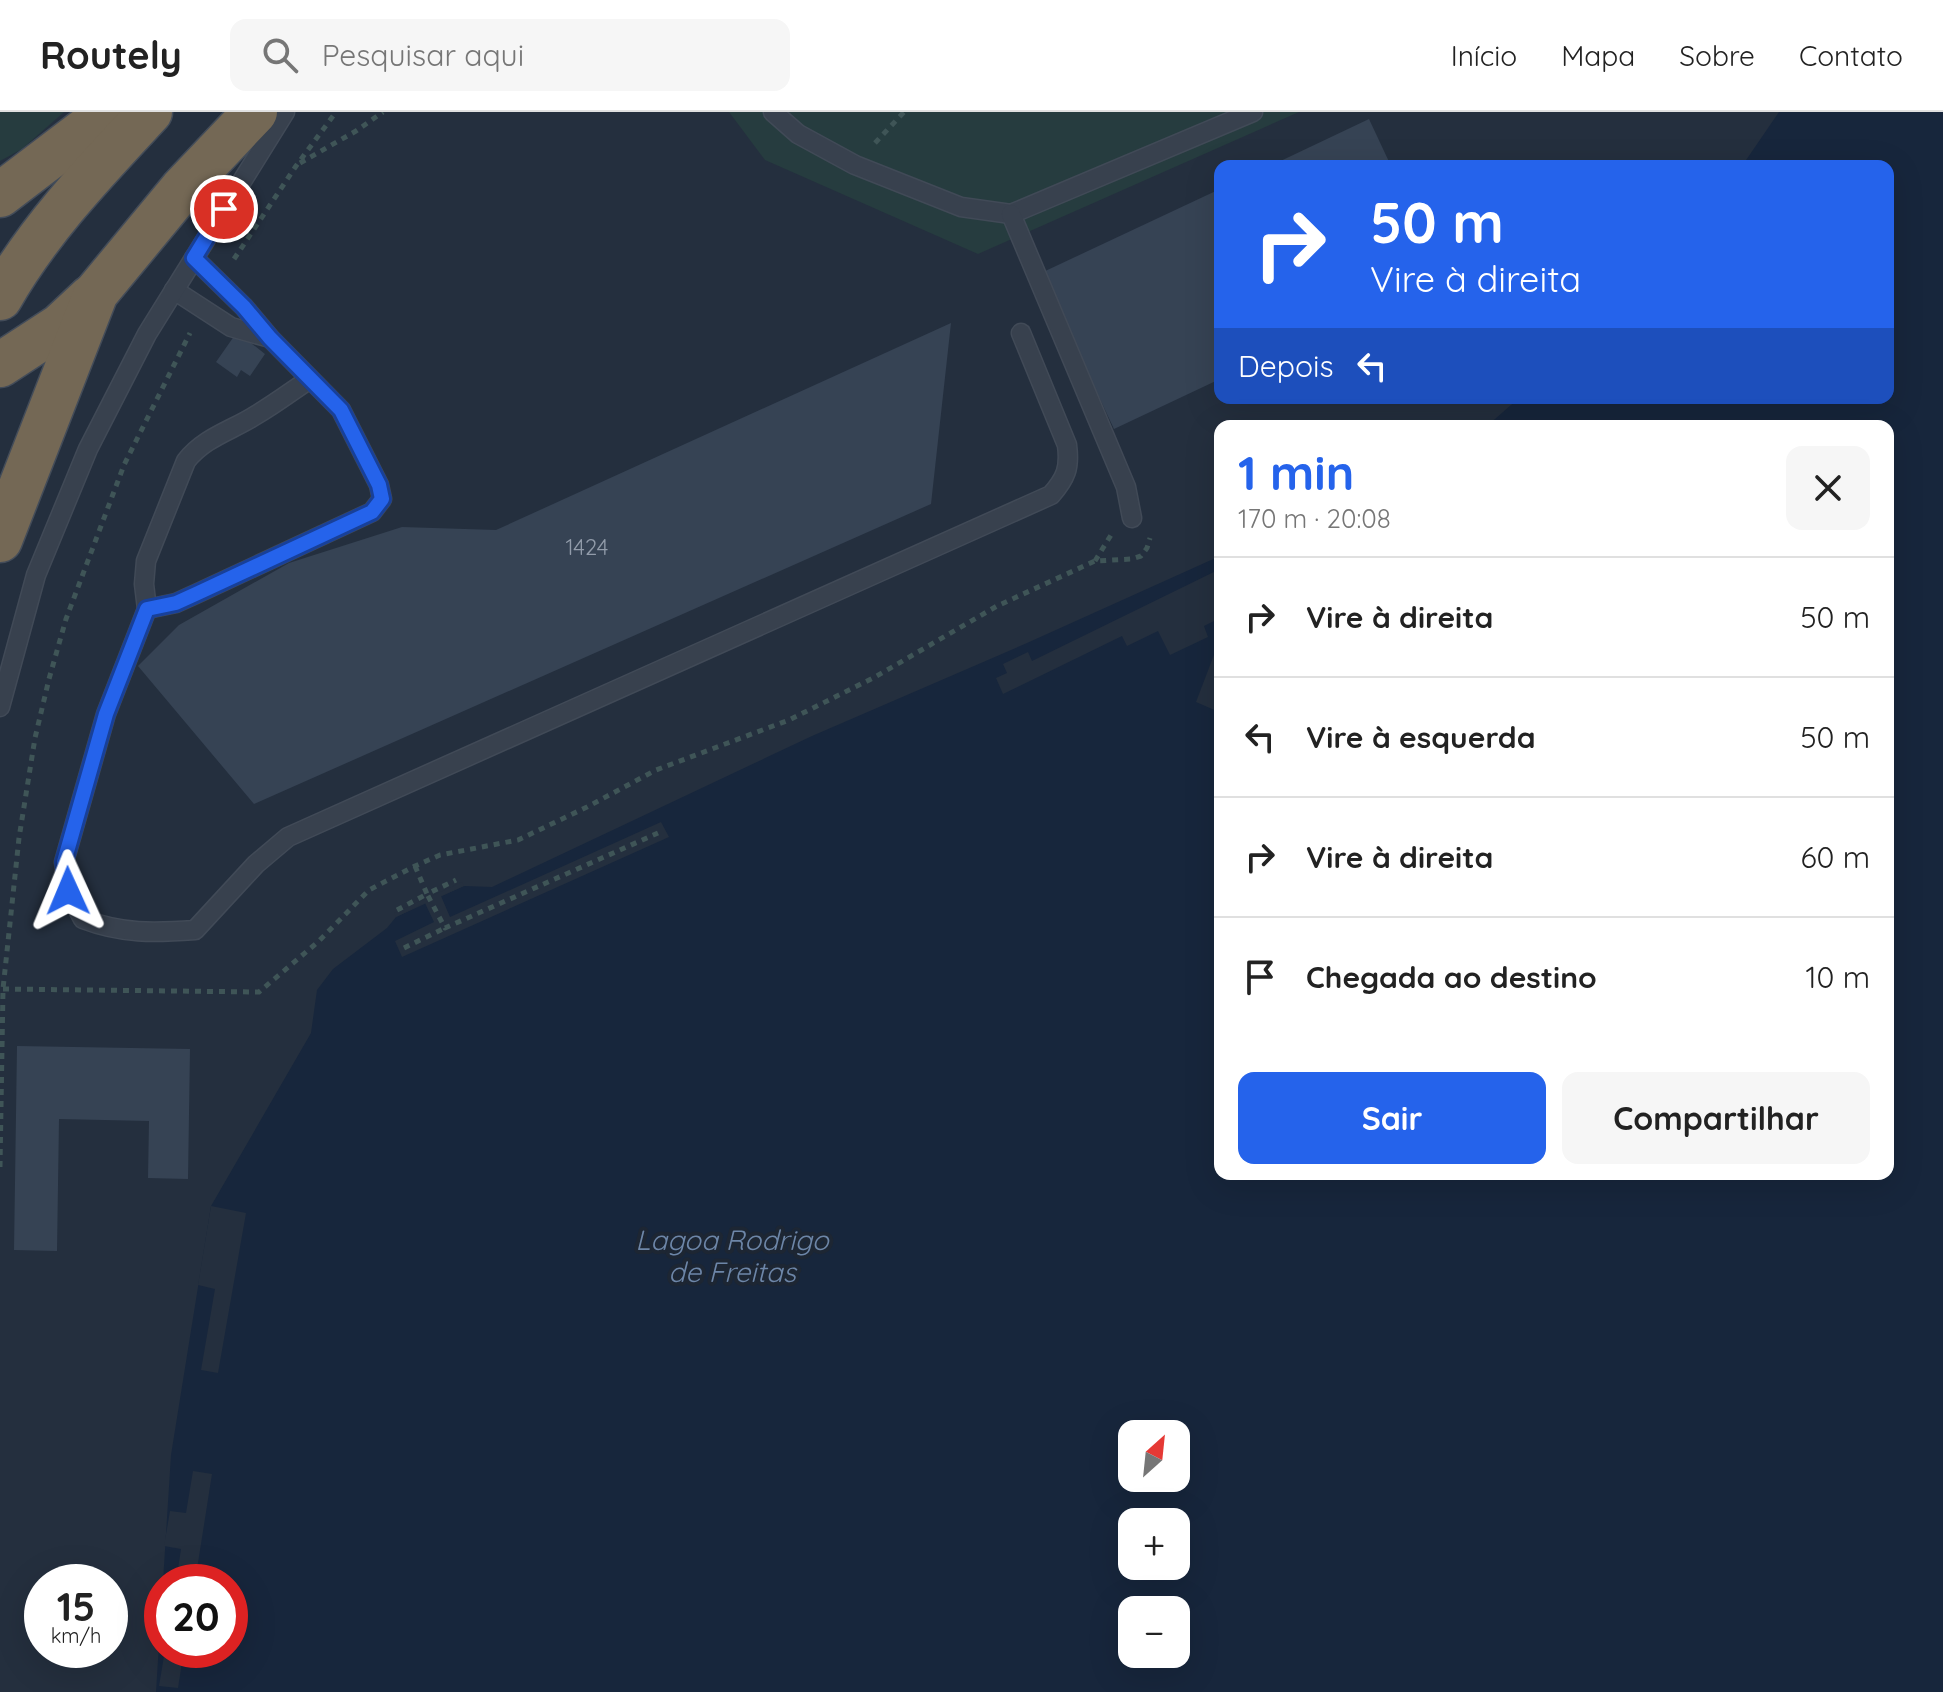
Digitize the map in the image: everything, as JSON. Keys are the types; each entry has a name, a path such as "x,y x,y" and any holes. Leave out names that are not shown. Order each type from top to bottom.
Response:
{"highway":[{"path":"0,195 109,112"},
{"path":"0,298 17,269 64,205 150,112"},
{"path":"0,365 60,326 96,293 182,189 255,112"},
{"path":"0,540 96,293"}],"lane":[{"path":"0,707 36,575 88,449 147,334 285,112"},
{"path":"773,112 798,134 855,165 961,207 1011,214 1253,112"},
{"path":"1011,214 1126,487 1132,518"},
{"path":"147,609 176,603 372,512 382,499 379,485 333,400 194,258"},
{"path":"174,290 231,327 270,338"},
{"path":"310,379 253,417 209,439 186,461 146,561 144,584 147,609 106,714 64,862 68,891 83,919 109,929 152,933 195,930 256,864 288,837 1051,495 1064,481 1069,464 1067,445 1021,333"}],"path":[{"path":"218,283 336,112"},
{"path":"296,166 383,112"},
{"path":"855,165 904,112"},
{"path":"0,1167 3,989 19,838 35,738 66,619 124,465 203,308"},
{"path":"3,989 259,992 319,941 369,890 415,866 440,855 518,840 656,770 789,720 875,677 997,606 1095,561"},
{"path":"404,948 658,833"},
{"path":"415,866 445,928"},
{"path":"397,910 456,880"}],"green space":[{"path":"0,112 64,112 22,149 0,161"},
{"path":"729,112 1299,112 978,254 765,160"}],"water":[{"name":"Lagoa Rodrigo de Freitas","path":"1779,112 1943,112 1943,1692 156,1692 158,1668 248,1668 248,1564 164,1564 171,1455 211,1206 311,1033 317,990 333,969 387,928 396,917 464,886 492,887 812,736 1214,559 1214,1180 1894,1180 1894,420 1494,420 1512,404 1894,404 1894,160 1746,160"}],"pier":[{"path":"1214,572 1214,621 1204,626 1208,637 1170,655 1158,631 1127,646 1122,636 1003,694 996,678 1007,673 1003,664 1028,652 1032,661"},
{"path":"1214,655 1214,710 1196,702"},
{"path":"661,822 669,837 402,957 395,941 434,922 425,903 396,917 394,913 462,882 464,886 441,896 450,917"},
{"path":"211,1206 246,1213 218,1373 201,1370 215,1289 198,1285"},
{"path":"193,1471 212,1474 198,1564 179,1564 181,1549 164,1546 170,1511 186,1513"},
{"path":"162,1668 181,1668 178,1688 159,1686"}],"building":[{"path":"1369,119 1388,160 1283,160"},
{"path":"1214,192 1214,382 1114,429 1041,273"},
{"path":"951,323 931,504 254,804 138,666 179,625 289,563 402,527 496,530"},
{"path":"237,332 265,354 250,376 241,370 237,377 216,362"},
{"path":"17,1046 190,1049 188,1179 148,1178 149,1121 59,1119 57,1251 14,1250"}],"route":[{"path":"68,891 64,862 106,714 147,609 176,603 372,512 382,499 379,485 341,410 194,258 224,209"}]}
